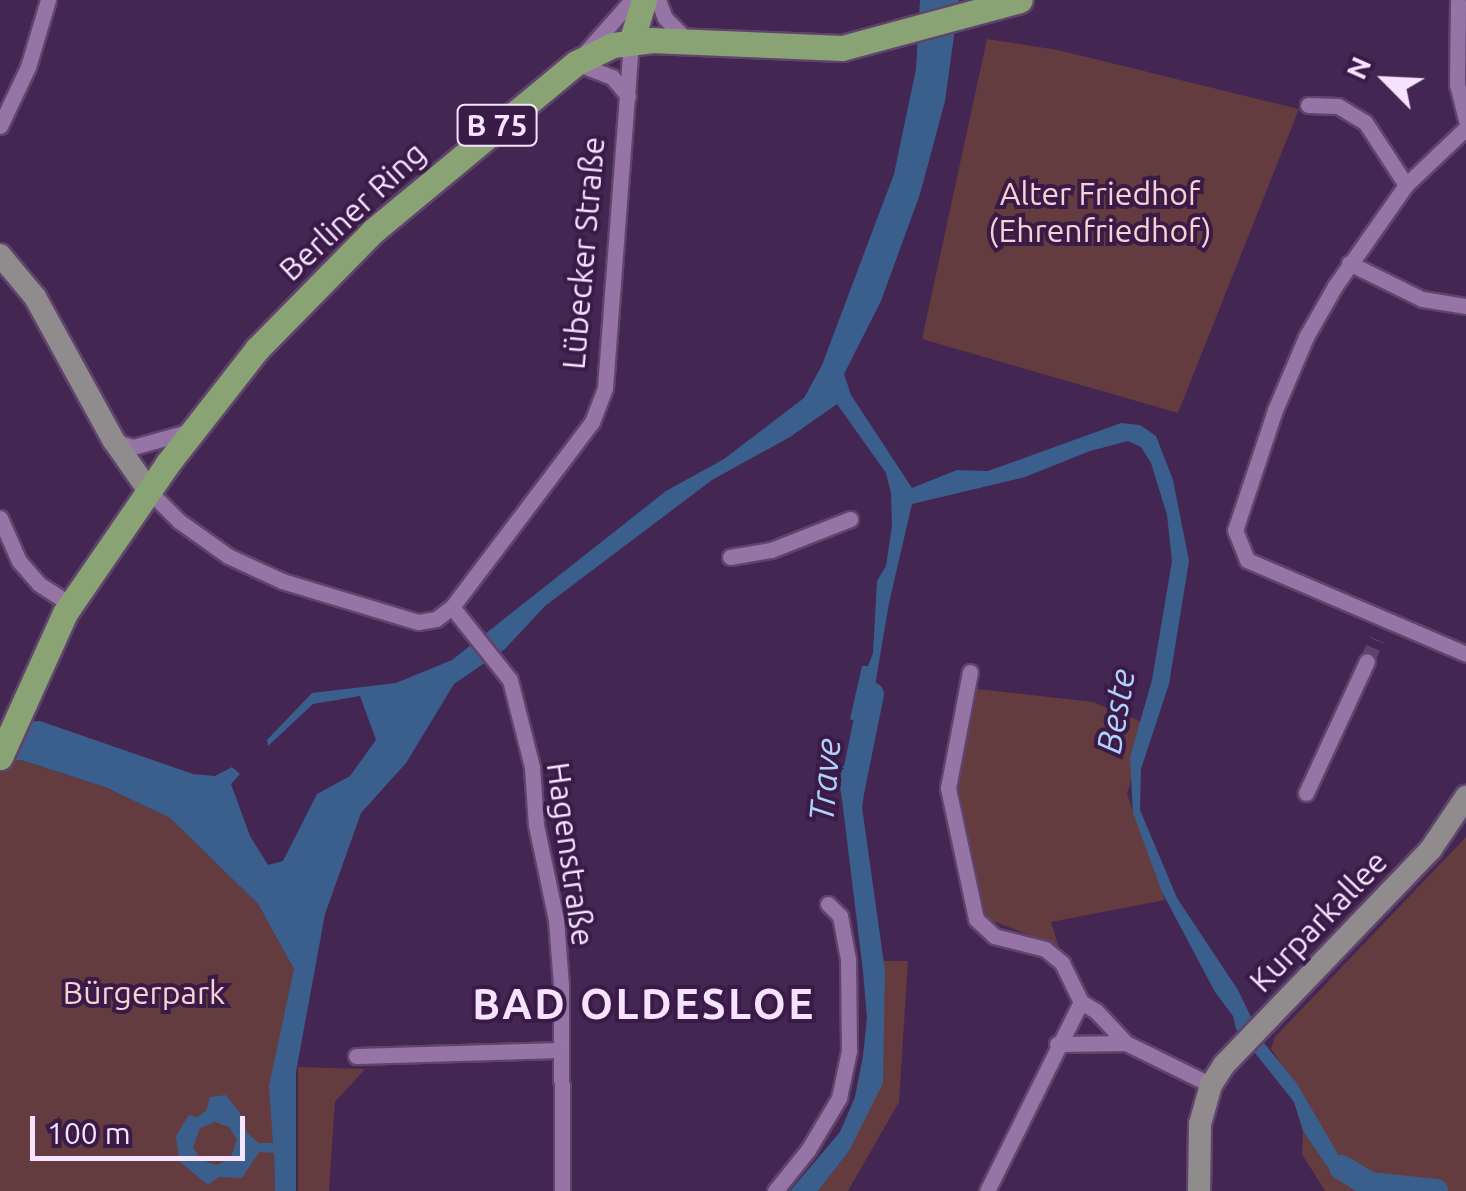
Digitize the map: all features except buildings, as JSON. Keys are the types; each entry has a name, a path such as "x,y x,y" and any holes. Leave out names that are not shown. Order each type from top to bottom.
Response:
{"main road":[{"name":"Lübecker Straße","path":"631,42 644,0"},
{"name":"Berliner Ring","path":"149,491 256,349 322,280 435,176 596,51 631,42 842,48 1020,0"},
{"name":"B 75","path":"0,757 70,604 149,491"}],"street":[{"path":"0,126 28,67 48,0"},
{"name":"Berliner Ring","path":"576,63 632,0"},
{"path":"658,0 665,18 688,42"},
{"path":"1458,2 1456,84 1466,124 1406,185 1350,263 1306,337 1248,481 1235,530 1247,560 1466,654"},
{"name":"Lübecker Straße","path":"452,607 592,422 605,388 631,42"},
{"name":"Lübecker Straße","path":"576,63 612,78 628,96"},
{"path":"1308,106 1338,106 1366,122 1406,185"},
{"path":"0,255 36,297 114,441 149,491 178,521 228,556 282,581 418,622 436,618 452,607"},
{"path":"1350,263 1422,299 1466,306"},
{"path":"114,441 133,447 194,429"},
{"path":"0,518 19,561 39,584 70,604"},
{"path":"730,557 771,550 850,519"},
{"name":"Hagenstraße","path":"452,607 479,637 516,692 532,767 536,825 556,920 562,1191"},
{"path":"1377,638 1385,621"},
{"path":"1306,793 1366,661"},
{"path":"969,678 948,788 972,908 982,930 1035,945 1054,956 1081,1002 1096,1011 1126,1043 1212,1085 1200,1124 1199,1191"},
{"name":"Kurparkallee","path":"1212,1085 1236,1051 1430,849 1466,797"},
{"path":"774,1191 808,1150 838,1098 848,1052 848,959 840,916 828,904"},
{"path":"987,1191 1081,1002"},
{"path":"1057,1044 1126,1043"},
{"path":"356,1056 561,1050"}],"green space":[{"name":"Alter Friedhof (Ehrenfriedhof)","path":"987,39 1058,50 1299,109 1178,413 922,339"},
{"path":"977,689 1093,702 1147,724 1127,794 1165,900 1051,922 1059,947 988,919 981,910 972,880 955,787"},
{"name":"Bürgerpark","path":"20,760 105,787 170,818 258,904 294,969 274,1143 275,1191 0,1191 0,762"},
{"path":"1466,837 1466,1191 1325,1191 1302,1154 1303,1131 1326,1165 1368,1184 1343,1163 1322,1133 1307,1101 1271,1049 1275,1037"},
{"path":"884,961 908,961 899,1102 848,1191 818,1191 849,1151"},
{"path":"298,1067 365,1069 335,1102 329,1191 298,1191"}],"water":[{"path":"920,0 959,0 945,101 920,194 881,301 844,374 851,395 912,488 957,470 988,471 1121,423 1140,425 1156,436 1173,480 1189,561 1169,684 1141,769 1140,810 1177,898 1238,990 1263,1042 1296,1082 1343,1163 1369,1184 1357,1190 1326,1165 1303,1131 1294,1102 1236,1029 1233,1016 1215,992 1162,892 1133,813 1130,757 1152,680 1172,561 1167,515 1151,463 1141,447 1128,441 1090,451 1025,477 912,504 889,603 868,727 850,719 862,666 868,666 873,653 877,581 886,566 892,526 891,493 886,473 837,404 790,437 712,480 545,606 505,649 454,684 406,763 361,813 325,914 296,1072 296,1191 275,1191 274,1153 259,1152 242,1178 219,1177 208,1185 179,1161 176,1136 189,1115 197,1117 206,1111 210,1097 226,1095 242,1116 247,1133 259,1143 273,1143 269,1086 294,969 258,904 170,818 105,787 21,760 0,762 0,724 40,721 193,774 215,776 232,767 240,774 231,784 250,836 268,865 283,861 317,794 350,776 376,740 360,696 313,704 268,746 267,740 312,693 396,683 452,660 666,491 724,459 804,398 822,365 894,174 916,69","holes":["215,1122 229,1127 237,1140 230,1159 216,1165 201,1160 193,1147 200,1128"]},
{"path":"854,752 863,755 862,762 868,769 862,807 885,971 883,1083 849,1151 818,1191 790,1191 840,1132 855,1097 863,1056 867,1018 863,971 838,767 849,765"}],"waterway":[{"name":"Trave","path":"852,787 871,694"},
{"name":"Beste","path":"1341,1167 1369,1184 1436,1191"}],"tunnel":[{"path":"1367,661 1377,639"}],"district":[{"name":"BAD OLDESLOE","path":"644,1004"}]}
